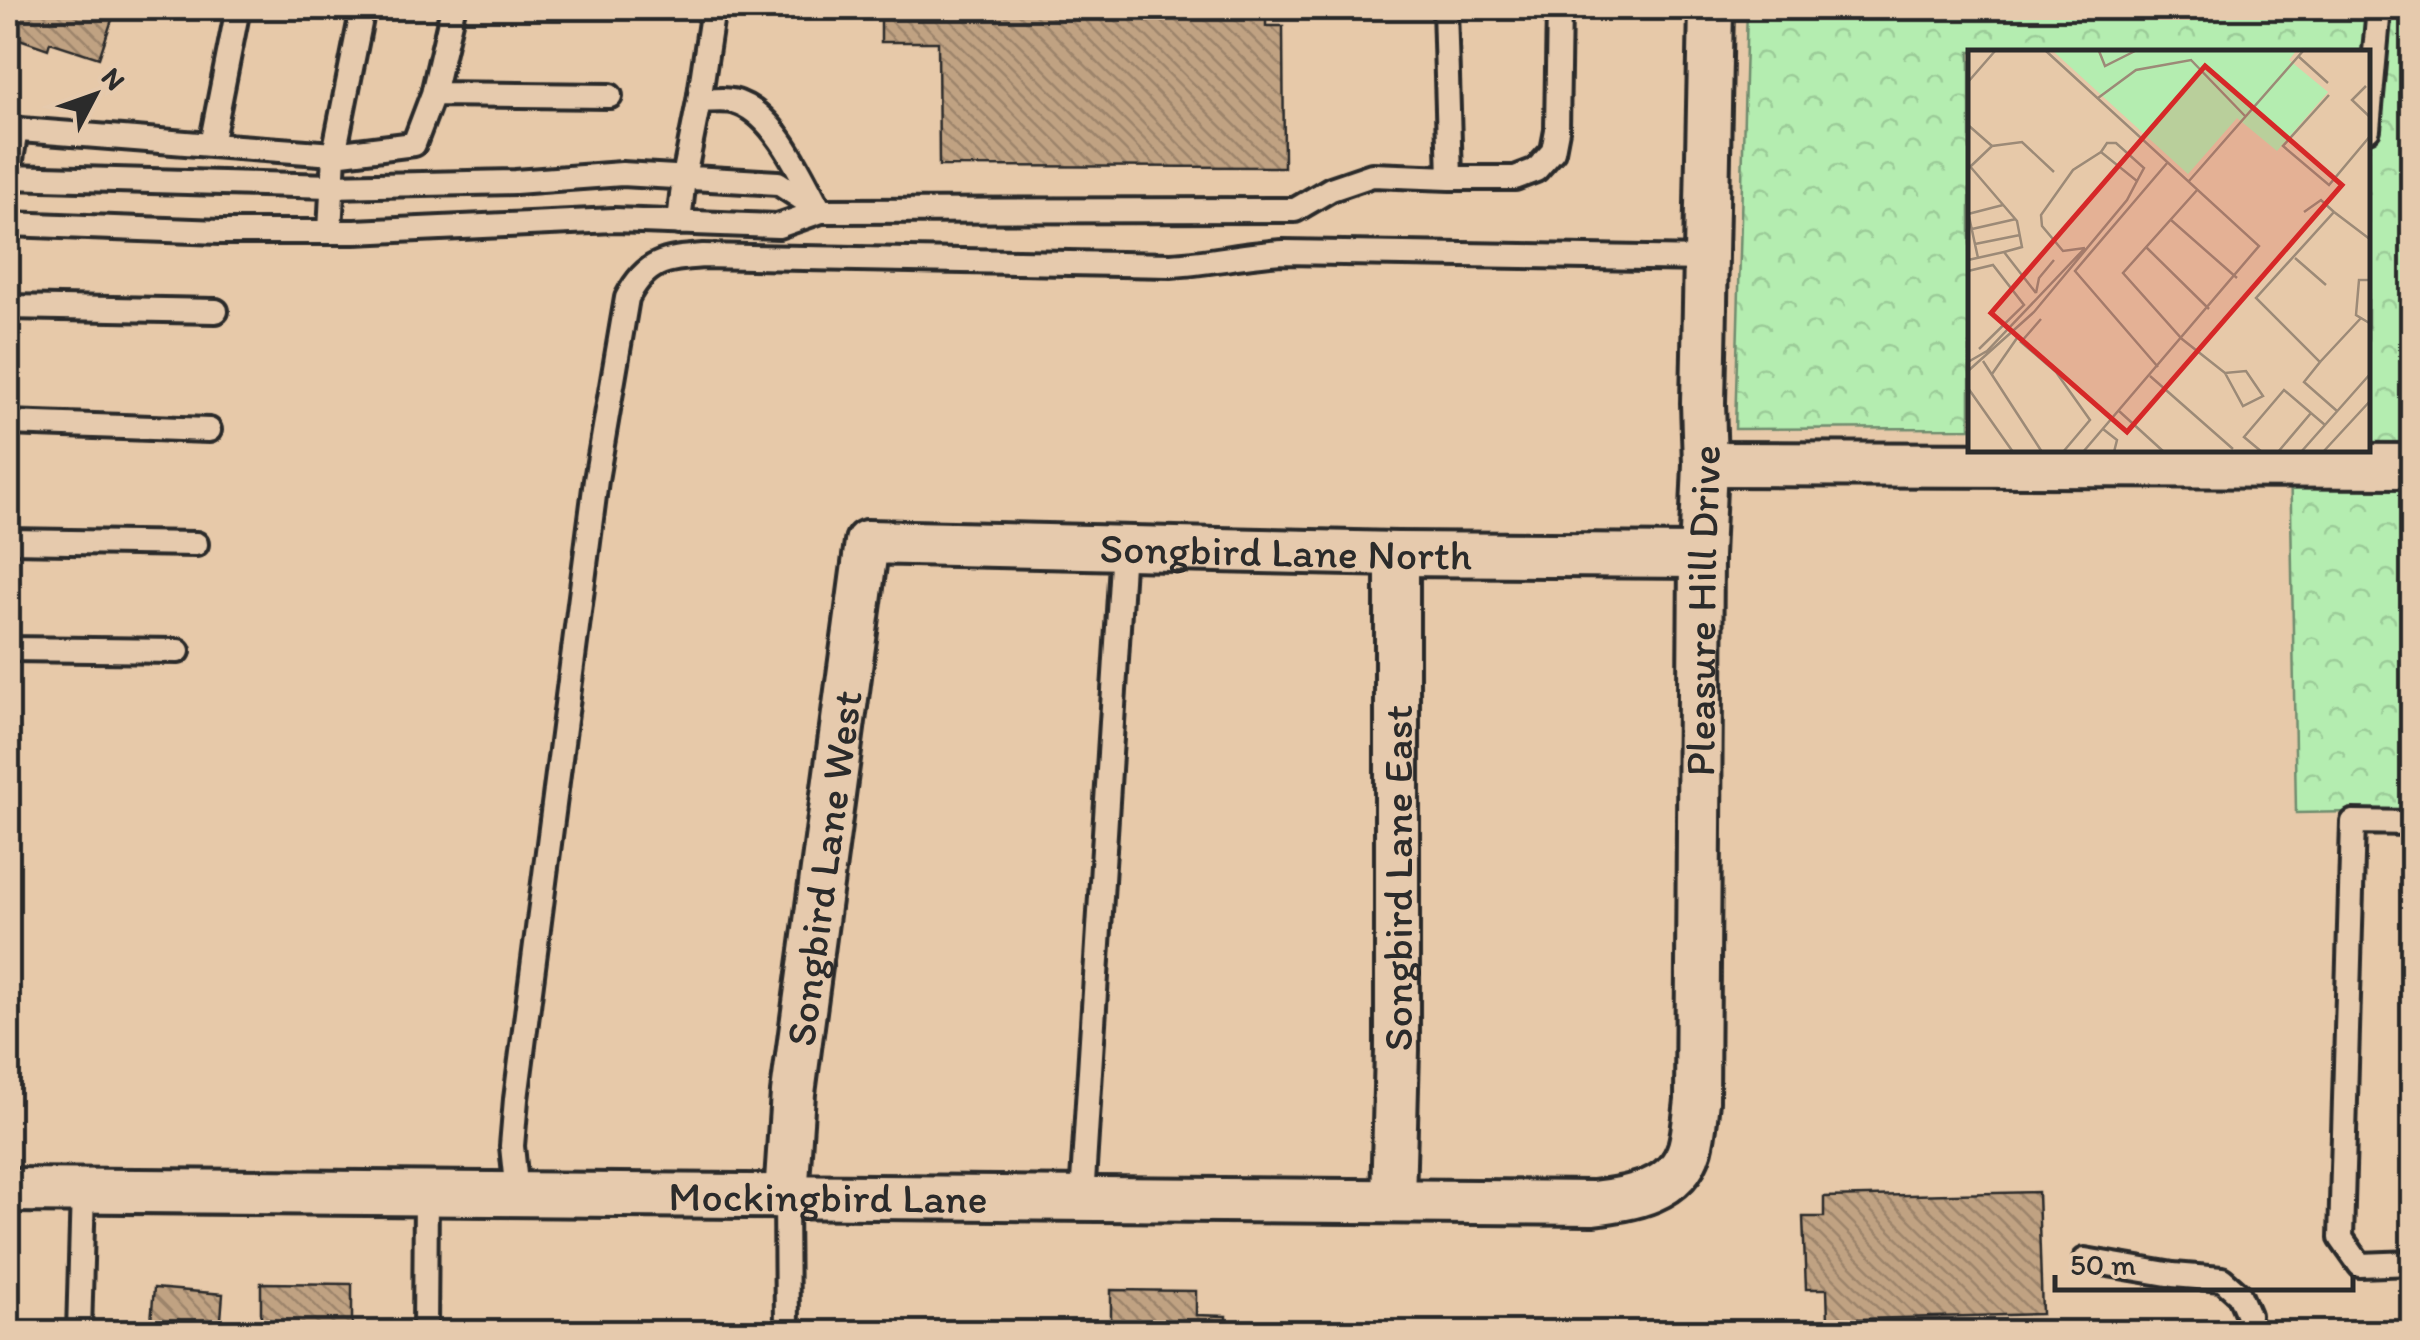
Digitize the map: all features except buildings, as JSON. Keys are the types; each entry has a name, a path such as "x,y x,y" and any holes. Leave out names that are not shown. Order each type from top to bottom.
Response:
{"street":[{"name":"Pleasure Hill Drive","path":"1646,1192 1658,1189 1678,1172 1690,1149 1697,1100 1703,404 1712,8"},
{"path":"1705,464 2337,458 2412,466"},
{"name":"Songbird Lane North","path":"867,542 1396,554 1701,556"},
{"name":"Songbird Lane West","path":"786,1196 793,1092 867,542"},
{"name":"Songbird Lane East","path":"1394,1200 1396,554"},
{"name":"Mockingbird Lane","path":"8,1190 1593,1203 1646,1192"}],"lane":[{"path":"211,145 238,8"},
{"path":"330,232 334,154 362,8"},
{"path":"453,8 433,94 414,144 334,154 12,130 8,177 331,186 514,182 622,174 778,183 821,211"},
{"path":"679,222 713,8"},
{"path":"1445,8 1450,178"},
{"path":"8,224 330,232 614,220 778,226 821,211 1295,210 1331,189 1372,175 1515,178 1536,170 1553,152 1558,130 1559,8"},
{"path":"2370,107 2379,8"},
{"path":"433,94 610,96"},
{"path":"699,102 736,101 757,113 785,147 821,211"},
{"path":"517,1194 512,1146 516,1099 596,480 627,298 651,266 673,258 703,256 1170,265 1284,252 1706,259"},
{"path":"8,307 216,310"},
{"path":"8,424 209,430"},
{"path":"8,542 196,544"},
{"path":"1082,1198 1123,548"},
{"path":"8,648 178,651"},
{"path":"2412,823 2353,822 2342,1238 2360,1265 2412,1263"},
{"path":"79,1332 83,1190"},
{"path":"425,1332 426,1194"},
{"path":"786,1196 787,1332"},
{"path":"2085,1260 2222,1280 2240,1294 2248,1315 2246,1332"}],"green space":[{"path":"1747,8 2412,8 2412,811 2296,813 2290,452 2370,452 2370,50 1968,50 1968,428 1735,429"}]}
